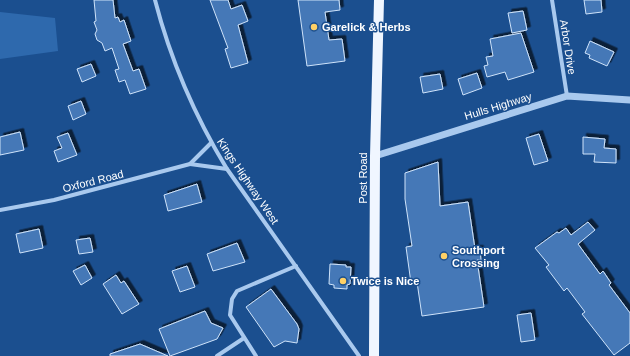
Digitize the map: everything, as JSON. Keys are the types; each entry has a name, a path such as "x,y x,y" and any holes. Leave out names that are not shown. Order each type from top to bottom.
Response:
{"main road":[{"name":"Post Road","path":"374,356 375,156 379,0"}],"street":[{"name":"Kings Highway West","path":"155,0 176,65 211,143 227,169 359,356"},
{"name":"Arbor Drive","path":"552,0 567,96"},
{"name":"Hulls Highway","path":"375,156 567,96 630,100"},
{"path":"190,164 211,143"},
{"name":"Oxford Road","path":"0,210 61,198 190,164 227,169"},
{"path":"256,356 230,315 234,295 237,291 296,266"},
{"path":"217,356 244,338"}],"shaded area":[{"path":"0,12 55,18 58,51 0,59"}],"building":[{"path":"94,0 113,0 115,18 118,17 120,22 124,20 131,41 123,44 133,71 139,69 146,89 130,94 125,80 119,82 115,70 119,69 112,48 105,51 102,43 97,40 95,34 97,30 94,22 96,21"},
{"path":"210,0 228,0 231,9 242,5 248,21 238,25 248,63 231,68 225,49 228,48"},
{"name":"Garelick & Herbs","path":"298,0 339,0 340,10 325,12 329,40 342,39 345,61 307,66"},
{"path":"584,0 601,0 602,12 586,14"},
{"path":"523,11 527,30 512,33 508,13"},
{"path":"521,33 534,72 508,80 505,72 487,77 484,66 488,65 486,57 493,56 490,39"},
{"path":"590,41 614,52 607,66 589,58 590,55 585,53"},
{"path":"91,64 96,76 82,82 77,69"},
{"path":"477,73 482,88 463,95 458,79"},
{"path":"440,74 443,89 423,93 420,77"},
{"path":"81,101 86,114 73,120 68,106"},
{"path":"20,132 24,150 0,155 0,137"},
{"path":"68,133 77,155 58,162 54,151 62,148 57,137"},
{"path":"539,134 548,161 534,165 526,138"},
{"path":"583,137 605,139 604,148 616,149 616,163 594,162 595,154 583,154"},
{"name":"Southport Crossing","path":"438,162 440,206 468,202 475,249 480,249 481,260 477,260 484,307 422,316 417,282 411,283 406,247 412,246 405,199 405,173"},
{"path":"197,184 202,202 168,211 164,195"},
{"path":"588,222 595,230 578,244 600,274 603,271 611,283 609,285 630,313 630,343 614,355 582,314 585,312 567,288 564,291 546,267 549,265 535,248 557,232 559,233 566,228 571,235"},
{"path":"39,229 43,248 20,253 16,234"},
{"path":"90,238 93,252 79,254 76,240"},
{"path":"237,243 245,262 213,271 207,254"},
{"path":"330,264 346,265 346,267 351,267 350,284 347,285 347,289 334,288 334,285 329,284"},
{"path":"85,265 92,278 81,285 73,271"},
{"path":"187,266 195,287 180,292 172,271"},
{"path":"116,275 121,283 124,281 139,304 122,314 103,284"},
{"path":"271,289 297,324 299,329 297,343 285,341 274,347 246,307"},
{"path":"205,311 211,323 223,328 217,339 170,356 159,329"},
{"path":"531,313 535,340 521,342 517,315"},
{"path":"140,344 168,356 110,356 110,354"}],"place":[{"name":"Garelick & Herbs","path":"314,27"},
{"name":"Southport Crossing","path":"444,256"},
{"name":"Twice is Nice","path":"343,281"}]}
